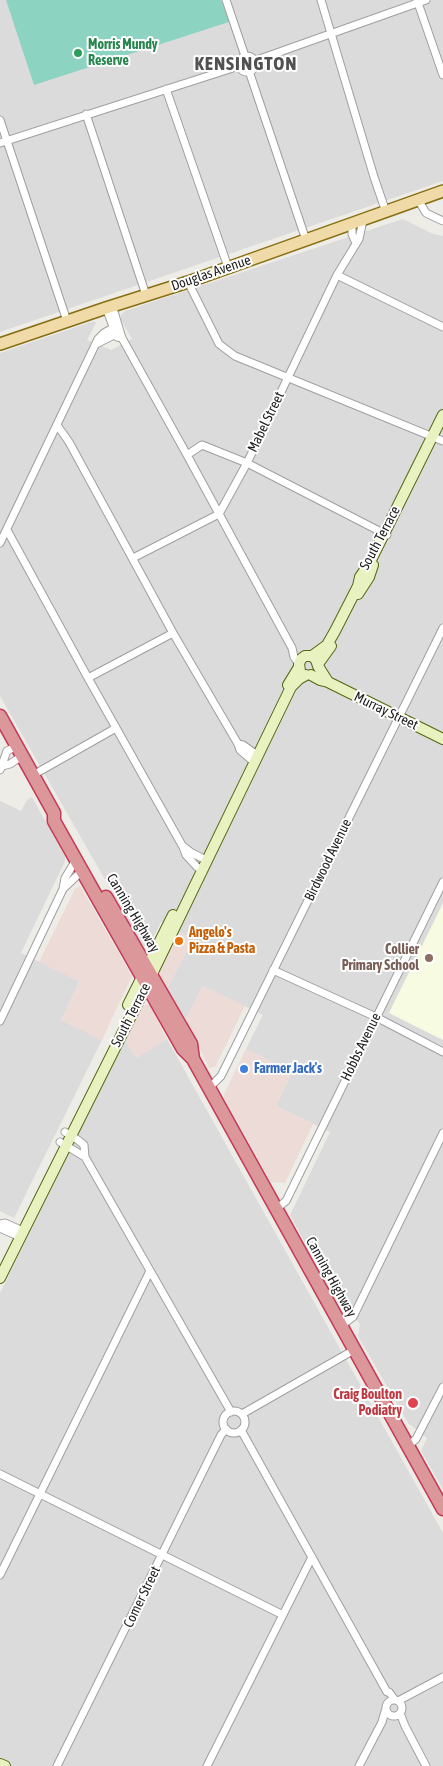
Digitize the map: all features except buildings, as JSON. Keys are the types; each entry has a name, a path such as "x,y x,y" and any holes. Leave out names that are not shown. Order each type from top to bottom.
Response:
{"highway":[{"name":"Canning Highway","path":"0,716 54,813 54,821 79,866 191,1044 193,1060 443,1509"},
{"name":"Canning Highway","path":"54,813 60,816 147,975"}],"main road":[{"name":"Douglas Avenue","path":"0,344 109,306 188,282 443,193"},
{"name":"South Terrace","path":"437,438 443,415"},
{"name":"South Terrace","path":"0,1278 19,1233 65,1138 254,757 266,730 269,718 308,662 330,649 366,581 386,534 437,438 443,422"},
{"name":"South Terrace","path":"254,757 276,722 291,687 299,679 316,672 308,662"},
{"path":"308,675 301,672 308,662 328,682"},
{"name":"Murray Street","path":"308,675 328,682 443,739"},
{"name":"South Terrace","path":"0,1262 19,1233"},
{"path":"0,1764 4,1766"}],"street":[{"path":"226,0 245,56"},
{"path":"321,0 386,212"},
{"path":"254,60 418,1 426,0"},
{"path":"418,1 443,75"},
{"path":"245,56 249,56 254,60"},
{"path":"239,66 241,58 245,56"},
{"path":"250,71 254,65 254,60"},
{"path":"239,66 241,70 250,71"},
{"path":"3,142 239,66"},
{"path":"250,71 306,240"},
{"path":"166,89 228,267"},
{"path":"86,114 146,295"},
{"path":"0,120 3,142 67,321"},
{"path":"420,200 426,213 443,221"},
{"name":"Mabel Street","path":"220,514 337,275 359,239 363,220"},
{"path":"352,224 352,234 356,243"},
{"path":"337,275 443,327"},
{"path":"188,282 219,344 235,356 437,438"},
{"path":"109,306 118,331 220,514 292,648 294,657 308,662"},
{"path":"0,543 96,344 118,331"},
{"path":"57,425 69,442 173,633 240,750 254,757"},
{"path":"187,455 202,444 246,463 386,534"},
{"path":"133,558 220,514"},
{"path":"7,530 183,846 186,855 201,863"},
{"name":"Birdwood Avenue","path":"209,1088 221,1076 443,628"},
{"path":"88,678 173,633"},
{"path":"33,775 116,728"},
{"path":"8,750 19,751 10,764 1,768 8,750"},
{"path":"0,1020 63,889 79,866"},
{"path":"63,889 65,878 79,866"},
{"name":"Hobbs Avenue","path":"276,1209 286,1201 443,882"},
{"path":"273,970 376,1017 443,1052"},
{"path":"340,1326 353,1317 443,1133"},
{"path":"65,1138 82,1142 85,1157 231,1412"},
{"path":"0,1224 2,1229 19,1233"},
{"path":"0,1575 150,1270"},
{"path":"242,1414 354,1350"},
{"path":"408,1446 416,1439 443,1387"},
{"path":"231,1412 242,1414 245,1421 241,1430 234,1433 224,1426 224,1419 231,1412"},
{"name":"Comer Street","path":"58,1766 221,1435 226,1429"},
{"path":"241,1430 387,1692 426,1766"},
{"path":"0,1474 283,1615"},
{"path":"207,1766 312,1557"},
{"path":"359,1766 382,1722 394,1708 414,1693 443,1677"}],"shaded area":[{"path":"0,0 443,0 443,181 0,332"},
{"path":"403,219 433,234 443,236 443,1489 421,1451 427,1438 408,1423 358,1336 360,1324 347,1306 340,1307 290,1215 330,1132 276,1106 292,1072 246,1049 263,1015 203,986 186,1019 167,989 193,939 161,922 150,944 143,946 0,696 0,353 94,321 96,323 87,340 111,350 132,339 121,320 121,315 125,311"},
{"path":"32,797 65,857 65,861 21,953 80,981 61,1020 102,1040 14,1218 0,1211 0,801 21,811 27,800"},
{"path":"80,886 132,976 102,1040 61,1020 80,982 39,962 75,889"},
{"name":"Collier Primary School","path":"443,903 443,1040 389,1013"},
{"path":"178,931 193,939 167,989 159,974 159,969"},
{"path":"203,986 245,1006 215,1067 209,1068 186,1019"},
{"path":"149,1004 167,1039 136,1058 125,1040 141,1006"},
{"path":"167,1039 443,1533 443,1766 0,1766 0,1293 125,1040 136,1058"},
{"path":"246,1049 292,1072 276,1106 313,1124 285,1183 271,1182 224,1098 224,1094"}],"green space":[{"name":"Morris Mundy Reserve","path":"6,0 221,0 229,22 34,85"}],"place":[{"name":"Morris Mundy Reserve","path":"78,53"},
{"name":"Angelo's Pizza & Pasta","path":"179,941"},
{"name":"Collier Primary School","path":"429,958"},
{"name":"Farmer Jack's","path":"244,1069"},
{"name":"Craig Boulton Podiatry","path":"413,1403"}],"district":[{"name":"KENSINGTON","path":"246,64"}]}
